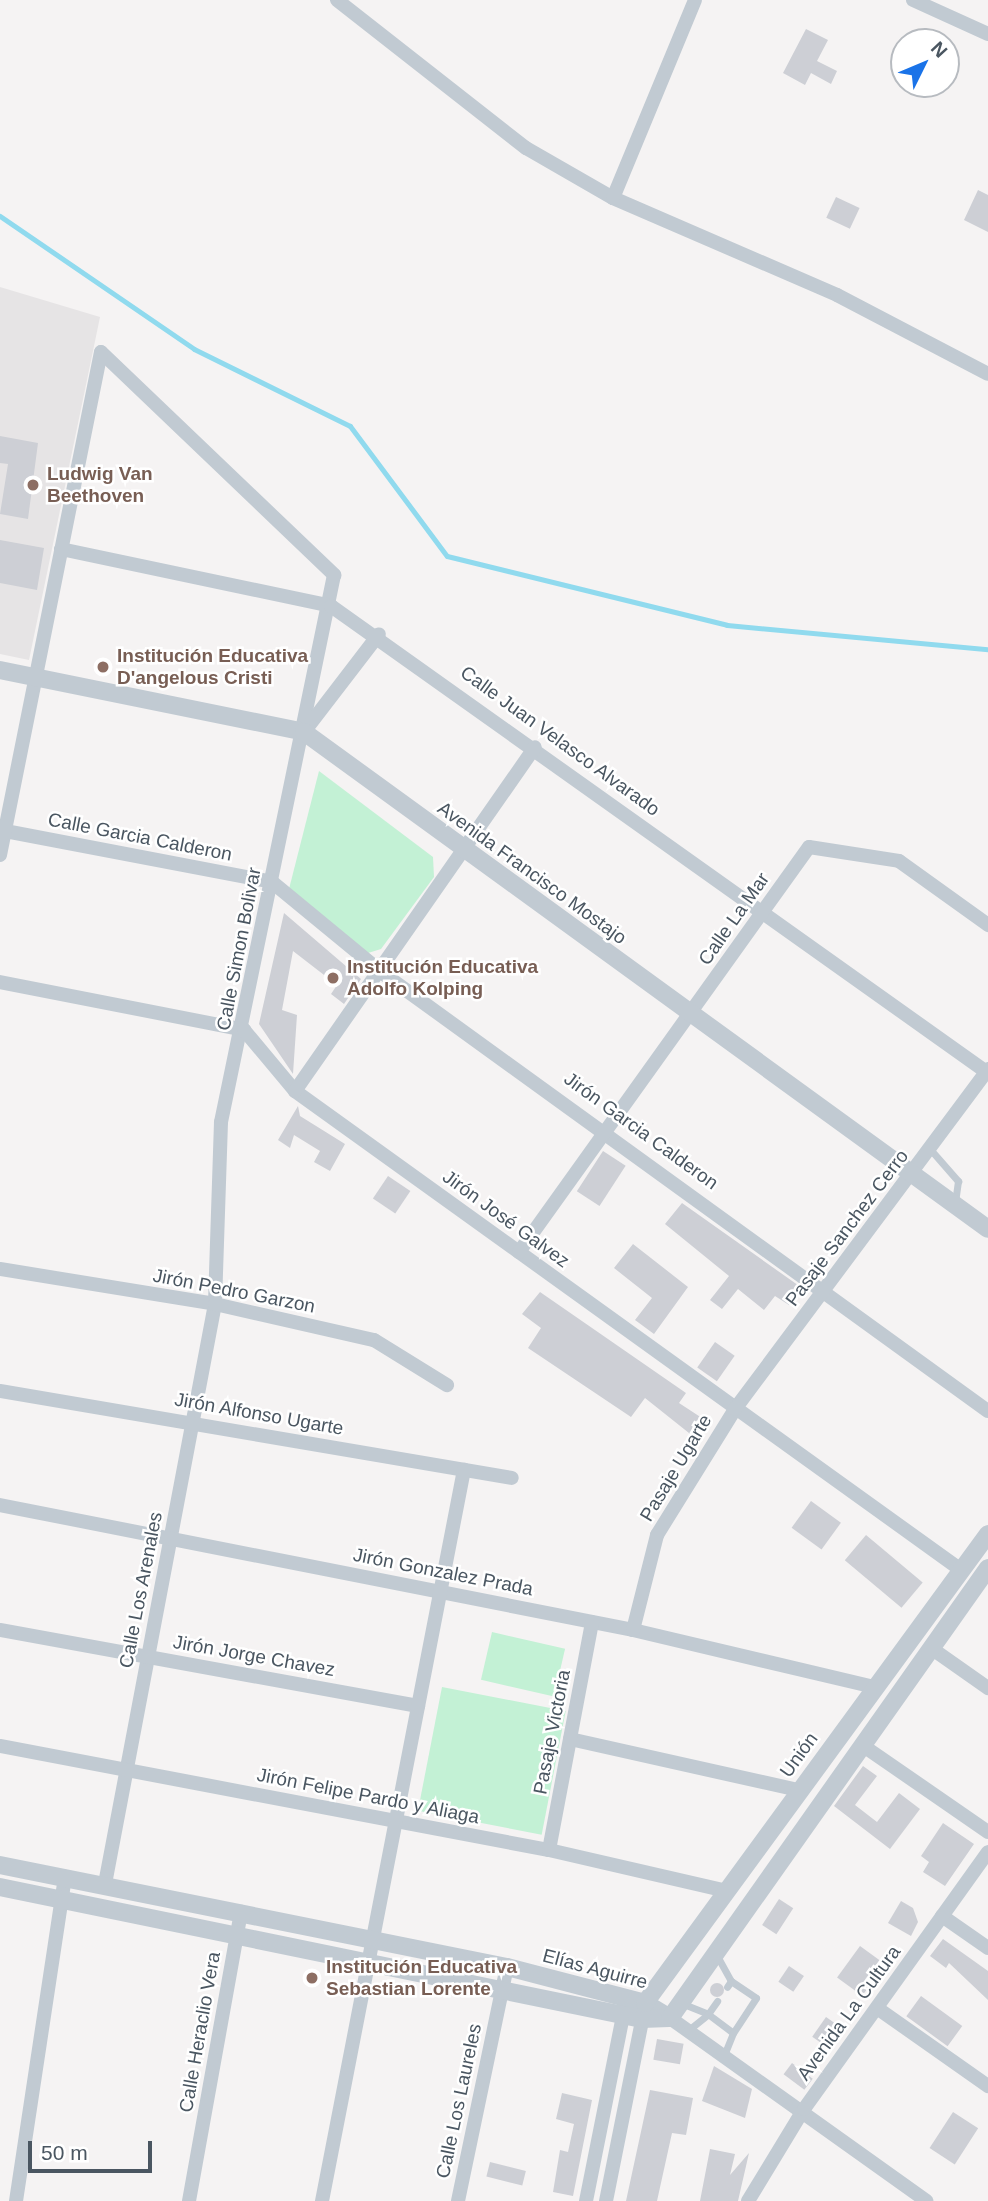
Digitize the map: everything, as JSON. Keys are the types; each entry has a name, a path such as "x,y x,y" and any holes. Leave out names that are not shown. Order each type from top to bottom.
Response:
{"street":[{"path":"337,0 526,148 612,198 837,295 988,374"},
{"path":"612,198 695,0"},
{"path":"913,0 988,34"},
{"name":"Calle Simon Bolivar","path":"61,549 101,352 334,575 331,606 272,882 244,1030 221,1122 215,1304"},
{"path":"0,855 2,830 61,549"},
{"name":"Calle Juan Velasco Alvarado","path":"61,549 331,606 379,634 987,1071"},
{"path":"304,732 379,634"},
{"name":"Avenida Francisco Mostajo","path":"0,670 304,732 988,1229"},
{"path":"295,1091 466,851 535,747"},
{"name":"Calle Garcia Calderon","path":"2,830 272,882"},
{"name":"Calle La Mar","path":"519,1252 809,847 898,861 988,925"},
{"name":"Jirón Garcia Calderon","path":"272,882 381,972 607,1130 988,1411"},
{"path":"0,982 244,1030"},
{"name":"Jirón José Galvez","path":"244,1030 295,1091 961,1570"},
{"name":"Pasaje Sanchez Cerro","path":"735,1409 987,1071"},
{"name":"Jirón Pedro Garzon","path":"0,1269 215,1304 374,1340 447,1385"},
{"name":"Calle Los Arenales","path":"105,1884 215,1304"},
{"name":"Jirón Alfonso Ugarte","path":"0,1391 512,1478"},
{"name":"Pasaje Ugarte","path":"634,1630 657,1535 735,1409"},
{"path":"322,2201 464,1470"},
{"name":"Jirón Gonzalez Prada","path":"0,1505 634,1630 876,1687"},
{"name":"Unión","path":"644,2011 799,1790 988,1534"},
{"path":"927,2201 691,2028 670,2018 988,1568"},
{"name":"Pasaje Victoria","path":"549,1850 592,1622"},
{"name":"Jirón Jorge Chavez","path":"0,1630 418,1706"},
{"path":"931,1648 988,1688"},
{"path":"570,1739 799,1790"},
{"path":"862,1745 988,1832"},
{"name":"Jirón Felipe Pardo y Aliaga","path":"0,1746 549,1850 727,1891"},
{"name":"Avenida La Cultura","path":"748,2201 804,2109 988,1852"},
{"name":"Elías Aguirre","path":"0,1865 507,1967 670,2018"},
{"path":"16,2201 65,1877"},
{"name":"Elías Aguirre","path":"0,1887 503,1986 625,2006"},
{"name":"Calle Heraclio Vera","path":"189,2201 241,1912"},
{"path":"942,1916 988,1948"},
{"name":"Calle Los Laureles","path":"458,2201 507,1967"},
{"path":"586,2201 625,2006"},
{"path":"877,2008 988,2086"},
{"path":"606,2201 644,2011"}],"lane":[{"path":"930,1148 958,1181 955,1205"},
{"path":"715,1954 729,1984 756,1998 733,2033 725,2053"},
{"path":"691,2028 708,2014 717,2001"},
{"path":"681,2003 708,2014 733,2033"}],"shaded area":[{"name":"Ludwig Van Beethoven","path":"0,287 100,317 29,660 0,654"}],"green space":[{"path":"319,771 433,857 434,877 381,949 368,953 289,889"},
{"path":"492,1632 565,1649 554,1697 481,1680"},
{"path":"442,1687 566,1711 542,1835 418,1811"}],"building":[{"path":"806,29 828,40 817,61 837,71 831,84 811,73 805,85 783,73"},
{"path":"978,190 988,195 988,232 964,220"},
{"path":"836,197 860,208 850,229 826,218"},
{"path":"0,436 38,443 28,519 0,514 8,464 0,463"},
{"path":"0,540 44,548 37,590 0,583"},
{"path":"284,913 361,979 344,1004 331,994 337,985 293,951 282,1010 297,1015 293,1074 259,1024"},
{"path":"298,1106 300,1116 345,1144 330,1171 314,1162 320,1151 294,1135 290,1148 278,1140"},
{"path":"603,1151 626,1166 600,1206 577,1191"},
{"path":"388,1176 410,1191 395,1213 373,1198"},
{"path":"682,1203 802,1288 789,1305 775,1296 764,1310 738,1289 722,1309 710,1300 729,1276 665,1224"},
{"path":"633,1244 688,1287 654,1334 635,1320 652,1298 614,1268"},
{"path":"540,1292 686,1393 679,1403 705,1420 694,1437 645,1398 631,1417 528,1348 541,1328 522,1314"},
{"path":"715,1342 735,1356 717,1381 697,1367"},
{"path":"811,1501 841,1523 822,1549 792,1528"},
{"path":"866,1535 923,1583 901,1608 845,1560"},
{"path":"863,1766 877,1776 855,1805 877,1822 899,1793 920,1809 890,1849 834,1806"},
{"path":"943,1823 974,1844 945,1886 923,1872 929,1862 921,1856"},
{"path":"779,1899 793,1908 776,1934 762,1925"},
{"path":"901,1901 913,1908 918,1922 911,1936 888,1923"},
{"path":"943,1939 988,1971 988,2000 949,1963 946,1968 930,1956"},
{"path":"860,1946 885,1964 862,1996 837,1978"},
{"path":"789,1966 804,1976 793,1992 778,1982"},
{"path":"717,1983 722,1985 722,1995 717,1997 712,1995 710,1990 712,1985"},
{"path":"921,1996 962,2026 948,2046 906,2016"},
{"path":"826,2017 846,2031 832,2050 812,2037"},
{"path":"657,2039 684,2044 680,2064 653,2060"},
{"path":"792,2063 813,2079 804,2090 784,2074"},
{"path":"714,2066 752,2089 745,2118 702,2101"},
{"path":"650,2090 693,2098 686,2135 672,2133 657,2201 626,2201"},
{"path":"562,2093 592,2100 573,2196 553,2192 560,2150 568,2152 574,2124 556,2119"},
{"path":"953,2112 978,2128 955,2164 930,2148"},
{"path":"710,2149 735,2154 730,2175 749,2153 738,2201 700,2201"},
{"path":"490,2162 526,2171 522,2186 486,2177"}],"waterway":[{"path":"0,216 194,349 350,426 447,556 727,625 988,649"}],"place":[{"name":"Ludwig Van Beethoven","path":"33,485"},
{"name":"Institución Educativa D'angelous Cristi","path":"103,667"},
{"name":"Institución Educativa Adolfo Kolping","path":"333,978"},
{"name":"Institución Educativa Sebastian Lorente","path":"312,1978"}]}
